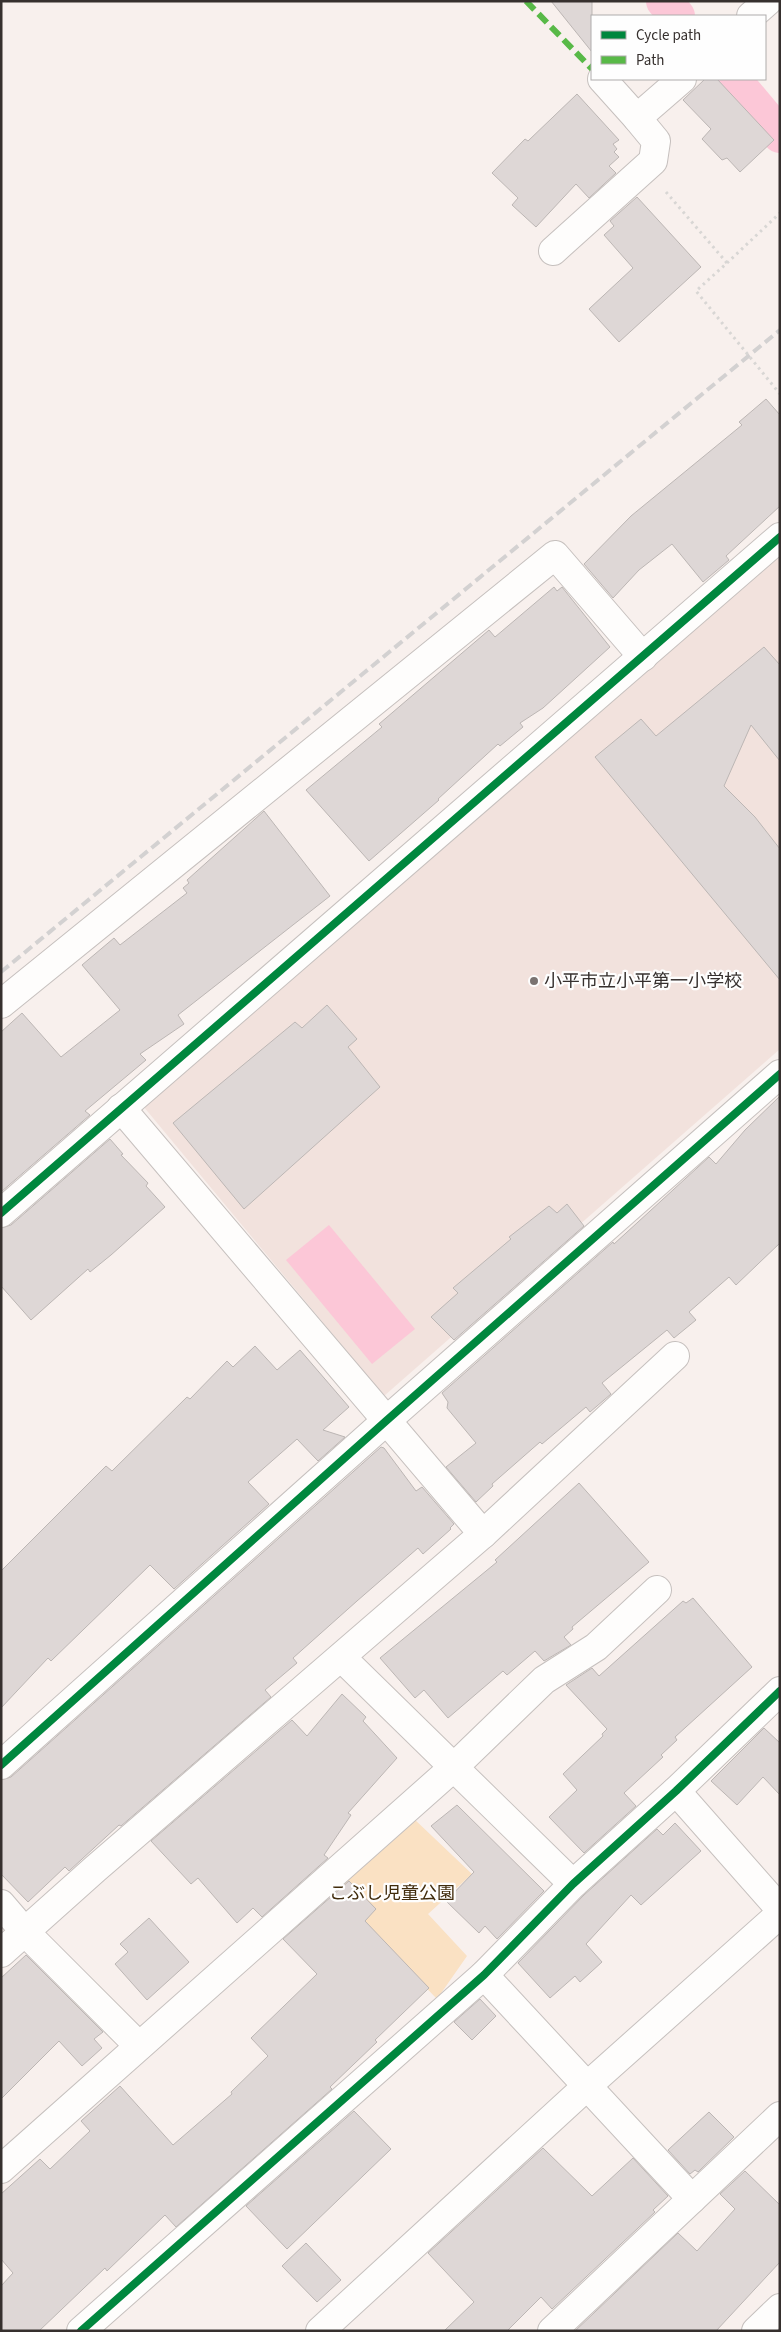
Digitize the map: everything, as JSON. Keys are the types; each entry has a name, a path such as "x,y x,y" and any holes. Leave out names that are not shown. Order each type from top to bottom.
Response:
{"street":[{"path":"752,15 768,1"},
{"path":"552,251 653,161 656,141 603,80"},
{"path":"637,118 681,80"},
{"path":"1,1213 780,537"},
{"path":"1,1004 556,555 643,657"},
{"path":"1,1765 386,1421 780,1074"},
{"path":"121,1108 483,1534"},
{"path":"1,1953 95,1869 342,1658 483,1534 676,1356"},
{"path":"1,2169 454,1767 544,1680 596,1648 657,1590"},
{"path":"342,1658 573,1884"},
{"path":"81,2331 484,1975 573,1884 676,1791 780,1691"},
{"path":"676,1791 780,1909"},
{"path":"1,1904 25,1932 139,2046"},
{"path":"320,2331 586,2087 780,1914"},
{"path":"484,1975 692,2199"},
{"path":"552,2331 780,2116"},
{"path":"756,2331 780,2308"}],"path":[{"path":"653,161 664,190 727,263"},
{"path":"780,213 696,291 780,394"}],"shaded area":[{"name":"小平市立小平第一小学校","path":"780,551 780,1049 384,1396 143,1106"},
{"path":"329,1225 415,1329 372,1364 286,1260"}],"green space":[{"name":"こぶし児童公園","path":"413,1818 472,1874 428,1914 467,1956 437,1999 333,1891"}],"building":[{"path":"551,1 592,1 591,51"},
{"path":"704,80 718,80 774,140 740,172 727,158 722,160 702,139 711,129 683,100"},
{"path":"577,94 619,140 613,144 617,149 614,152 619,157 609,166 616,173 589,198 576,184 536,227 512,205 518,198 492,173 525,139 528,141"},
{"path":"637,197 701,267 619,342 589,309 633,268 604,235 614,226 610,221"},
{"path":"766,399 780,415 780,506 726,556 729,560 703,582 672,544 639,570 613,598 584,564 631,516 742,425 739,422"},
{"path":"554,587 557,591 562,587 610,647 543,708 520,723 523,727 500,746 498,744 439,800 369,861 306,790 382,727 379,724 489,630 495,637"},
{"path":"764,647 780,665 780,761 751,725 724,786 755,817 780,849 780,980 595,757 641,719 656,736"},
{"path":"264,811 330,896 178,1015 184,1024 140,1054 146,1060 85,1111 90,1115 1,1192 1,1032 22,1013 61,1057 120,1010 82,965 114,938 120,945 187,893 183,888 189,883 187,880"},
{"path":"327,1005 357,1039 348,1047 380,1087 244,1209 173,1123 295,1022 302,1028"},
{"path":"780,1096 780,1243 736,1285 729,1277 689,1312 696,1320 674,1338 667,1330 602,1383 611,1394 590,1412 586,1407 542,1444 540,1442 492,1484 493,1486 476,1502 446,1467 476,1443 447,1408 448,1402 442,1393 613,1242 614,1244 709,1157 716,1164 745,1130"},
{"path":"110,1139 123,1154 121,1155 148,1183 146,1186 165,1207 90,1272 88,1269 31,1320 1,1286 1,1228 11,1225"},
{"path":"567,1204 584,1226 454,1340 431,1317 458,1293 453,1288 511,1239 509,1237 549,1206 557,1213"},
{"path":"255,1346 277,1370 300,1350 349,1407 323,1430 345,1437 318,1461 297,1439 248,1482 269,1504 174,1589 150,1565 51,1661 48,1658 1,1708 1,1571 106,1466 112,1471 187,1397 190,1399 227,1361 233,1367"},
{"path":"381,1447 384,1448 416,1491 422,1487 454,1524 451,1529 423,1554 418,1548 357,1601 293,1658 297,1663 265,1690 271,1697 121,1826 119,1825 69,1871 65,1867 28,1902 1,1874 1,1780 11,1777"},
{"path":"579,1483 649,1562 572,1627 573,1629 564,1637 571,1645 544,1661 535,1651 507,1675 503,1671 448,1718 424,1690 415,1698 380,1658 497,1562 495,1560"},
{"path":"693,1598 752,1667 675,1737 677,1740 661,1755 663,1757 624,1793 636,1806 584,1853 549,1817 577,1790 563,1774 603,1736 602,1734 607,1729 566,1685 592,1668 599,1676 683,1601 686,1603"},
{"path":"342,1694 366,1717 363,1721 397,1758 348,1813 351,1815 324,1855 328,1858 262,1917 253,1908 237,1923 198,1878 191,1884 151,1841 292,1720 307,1736"},
{"path":"764,1728 780,1743 780,1795 763,1777 737,1805 711,1781"},
{"path":"457,1805 544,1891 497,1939 485,1926 479,1933 446,1901 474,1872 431,1826"},
{"path":"675,1823 701,1851 641,1905 631,1895 586,1944 602,1962 580,1982 575,1976 550,1998 518,1963 584,1895 657,1829 663,1835"},
{"path":"349,1881 376,1909 365,1921 429,1988 375,2040 377,2042 330,2087 332,2089 176,2227 165,2215 107,2271 105,2268 39,2331 1,2331 1,2286 13,2273 1,2259 1,2194 40,2159 50,2169 90,2131 81,2121 120,2086 173,2145 232,2094 231,2092 268,2056 251,2038 317,1974 283,1939"},
{"path":"149,1918 189,1962 147,2000 115,1964 128,1952 120,1944"},
{"path":"26,1955 103,2032 94,2039 102,2048 82,2066 59,2041 1,2099 1,1978"},
{"path":"480,1999 496,2016 472,2040 454,2022"},
{"path":"354,2111 391,2149 287,2249 246,2206"},
{"path":"709,2112 734,2137 698,2172 695,2170 690,2174 668,2150"},
{"path":"543,2148 592,2196 633,2158 668,2196 653,2210 655,2212 552,2309 541,2297 507,2331 444,2331 474,2302 428,2253"},
{"path":"745,2171 780,2205 780,2262 716,2331 575,2331 678,2233 697,2251 735,2209 720,2194"},
{"path":"306,2243 341,2280 317,2302 282,2266"}],"waterway":[{"path":"664,1 676,15"},
{"path":"734,80 780,135"}],"railway":[{"path":"1,972 780,330"}],"marked path":[{"path":"526,1 591,68"}],"cycle path":[{"path":"1,1213 780,537"},
{"path":"1,1765 386,1421 780,1074"},
{"path":"81,2331 484,1975 573,1884 676,1791 780,1691"}],"place":[{"name":"小平市立小平第一小学校","path":"534,981"}]}
